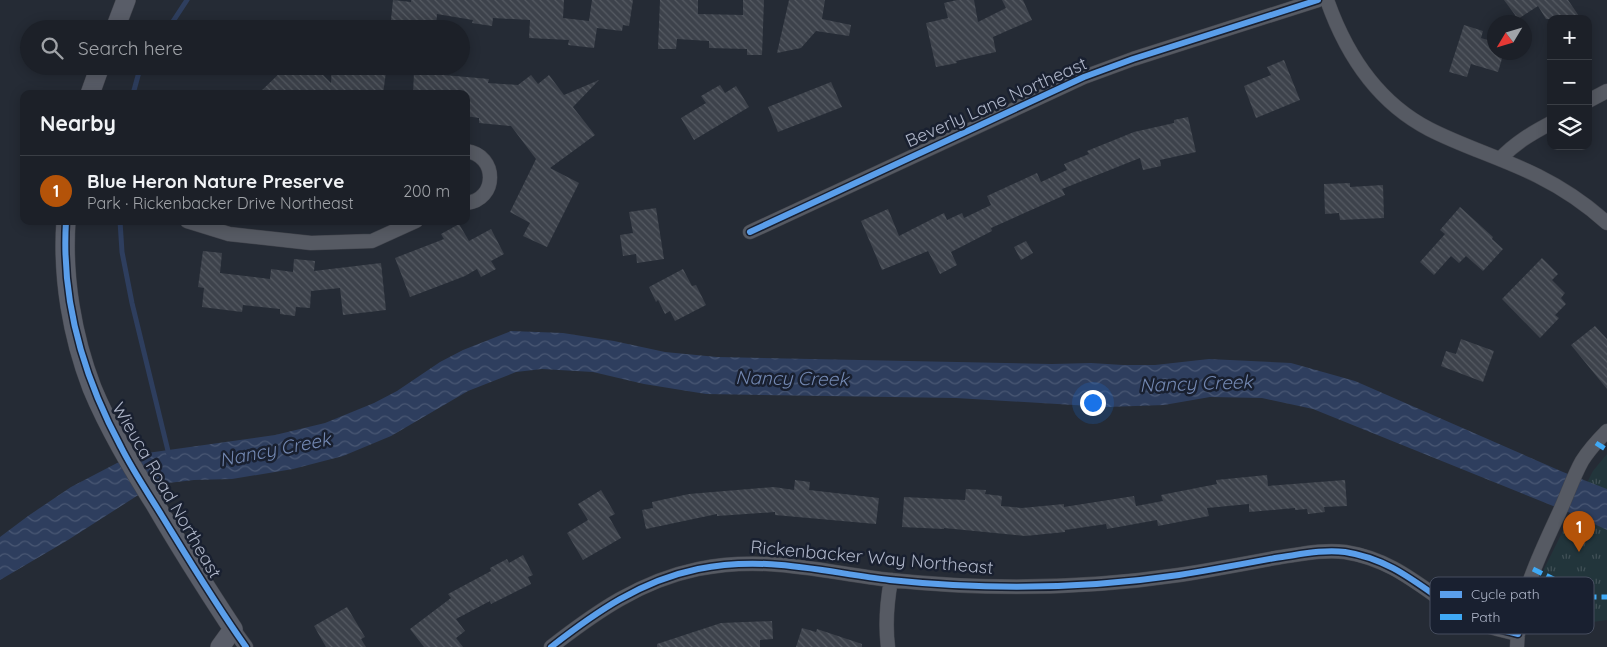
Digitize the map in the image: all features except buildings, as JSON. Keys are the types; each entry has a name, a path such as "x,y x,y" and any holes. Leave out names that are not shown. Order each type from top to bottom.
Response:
{"street":[{"path":"118,20 126,0"},
{"name":"Beverly Lane Northeast","path":"750,232 1084,77 1133,59 1318,0"},
{"path":"1327,0 1336,26 1349,52 1365,76 1407,115 1428,128 1538,176 1569,194 1607,223"},
{"path":"91,90 97,75"},
{"path":"1592,100 1607,91"},
{"path":"1500,160 1524,138 1547,125"},
{"path":"470,152 479,155 485,161 489,169 490,178 489,187 484,194 478,200 470,202"},
{"name":"Wieuca Road Northeast","path":"66,225 64,247 69,297 79,347 93,388 121,447 194,569 246,647"},
{"path":"200,225 229,234 311,243 372,241 407,225"},
{"path":"1530,577 1583,460 1607,431"},
{"name":"Rickenbacker Way Northeast","path":"551,647 590,617 619,598 650,584 698,569 752,563 791,565 890,580 989,586 1087,585 1177,575 1314,552 1342,551 1364,555 1386,563 1406,574 1430,591"},
{"path":"888,647 886,608 890,580"},
{"path":"220,647 233,629"},
{"name":"Rickenbacker Way Northeast","path":"1504,634 1518,640"}],"green space":[{"path":"1607,454 1607,620 1594,622 1594,577 1541,577 1593,471"}],"water":[{"name":"Nancy Creek","path":"511,331 563,333 665,352 717,357 1123,365 1155,365 1209,359 1291,363 1355,381 1563,472 1607,489 1607,530 1573,514 1313,409 1262,398 1210,397 1164,405 1107,407 956,398 706,394 644,384 593,372 542,369 516,372 468,391 391,436 343,456 293,469 232,479 168,483 143,492 68,540 0,580 0,537 71,487 117,463 140,454 275,435 325,423 374,403 397,391 440,362 463,350"}],"waterway":[{"path":"174,20 187,0"},
{"path":"134,90 138,75"},
{"path":"120,225 122,252 132,303 169,455"}],"marked path":[{"path":"1596,443 1607,450"},
{"path":"1533,569 1549,577"},
{"path":"1594,597 1607,597"}],"cycle path":[{"path":"750,232 1084,77 1133,59 1318,0"},
{"path":"66,225 65,251 71,309 86,366 96,394 136,473 203,582 246,647"},
{"path":"551,647 602,610 638,590 677,574 723,565 771,564 890,580 998,587 1071,585 1143,580 1328,551 1345,552 1372,559 1407,576 1430,592"}],"place":[{"name":"Blue Heron Nature Preserve","path":"1579,552"}]}
